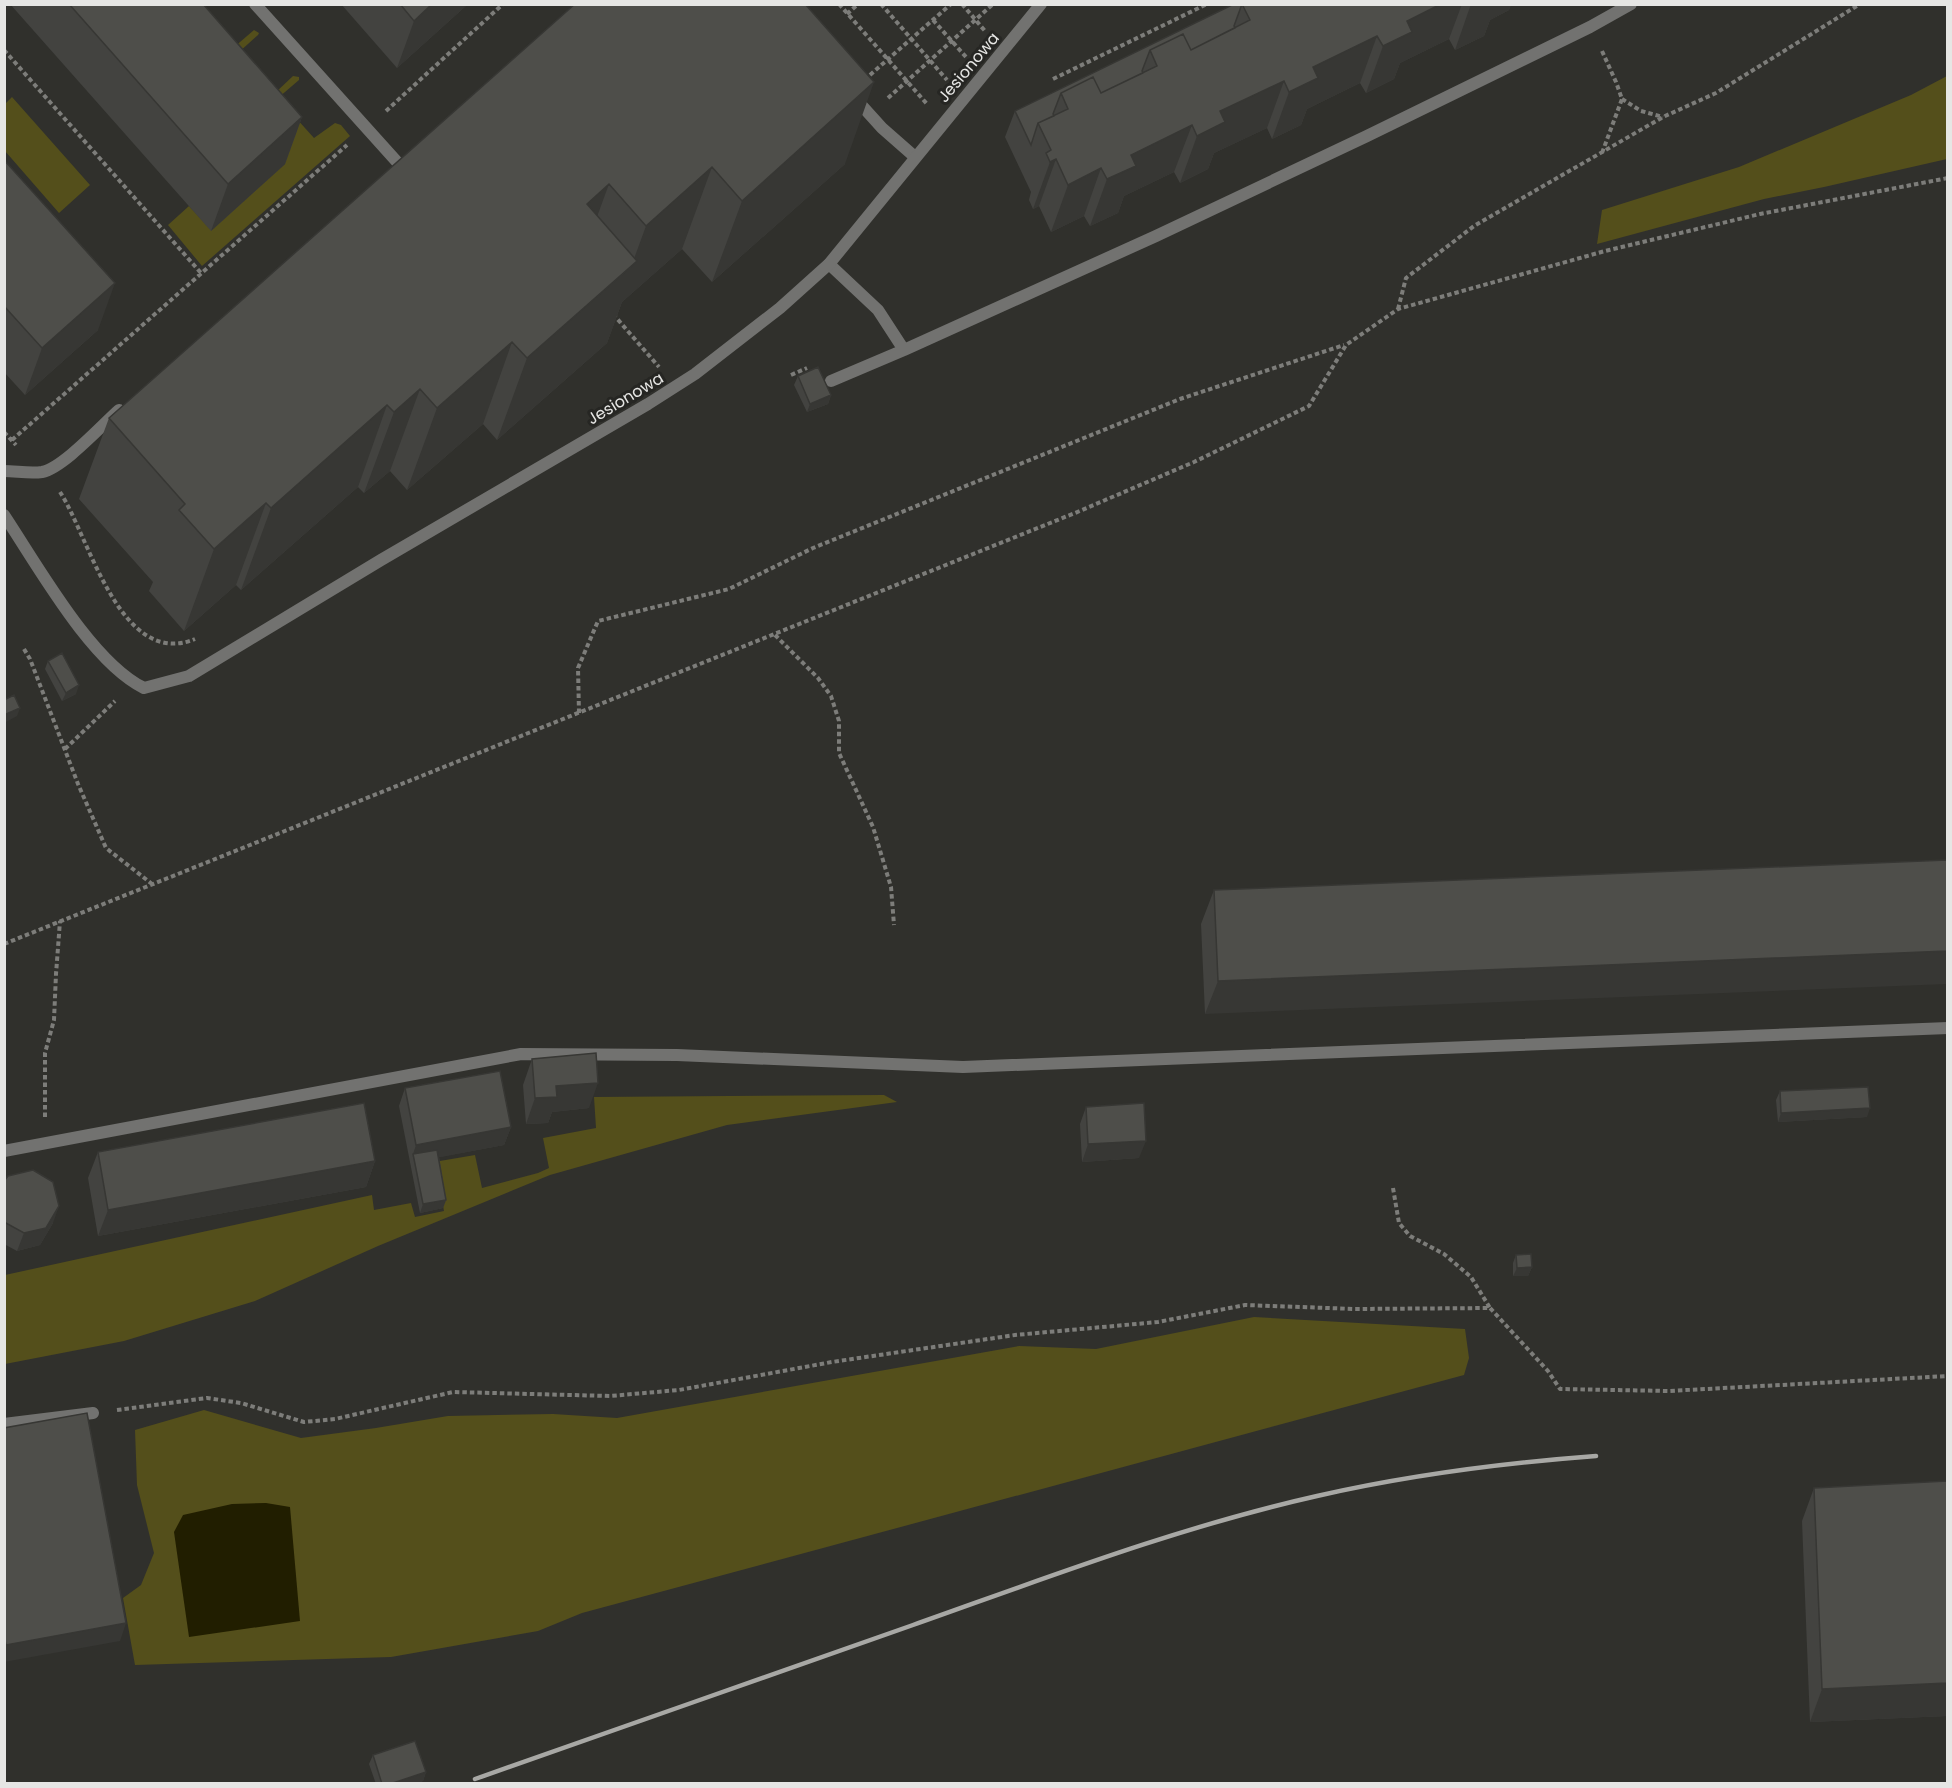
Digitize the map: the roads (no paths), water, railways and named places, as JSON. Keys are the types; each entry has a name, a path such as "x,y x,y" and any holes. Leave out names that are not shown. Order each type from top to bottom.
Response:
{"street":[{"path":"255,4 398,163"},
{"name":"Jesionowa","path":"4,515 88,638 109,663 129,681 144,688 189,676 381,560 648,404 714,359 780,308 829,264 1041,4"},
{"path":"831,381 1156,236 1367,136 1590,27 1631,4"},
{"path":"846,88 882,128 915,157"},
{"path":"829,264 878,310 904,350"},
{"path":"4,471 42,472 52,468 67,458 129,401"},
{"path":"4,1151 521,1054 677,1055 963,1067 1947,1028"},
{"path":"4,1424 93,1413"}],"railway":[{"path":"475,1779 1063,1572 1214,1523 1317,1496 1386,1482 1491,1466 1596,1456"}]}
